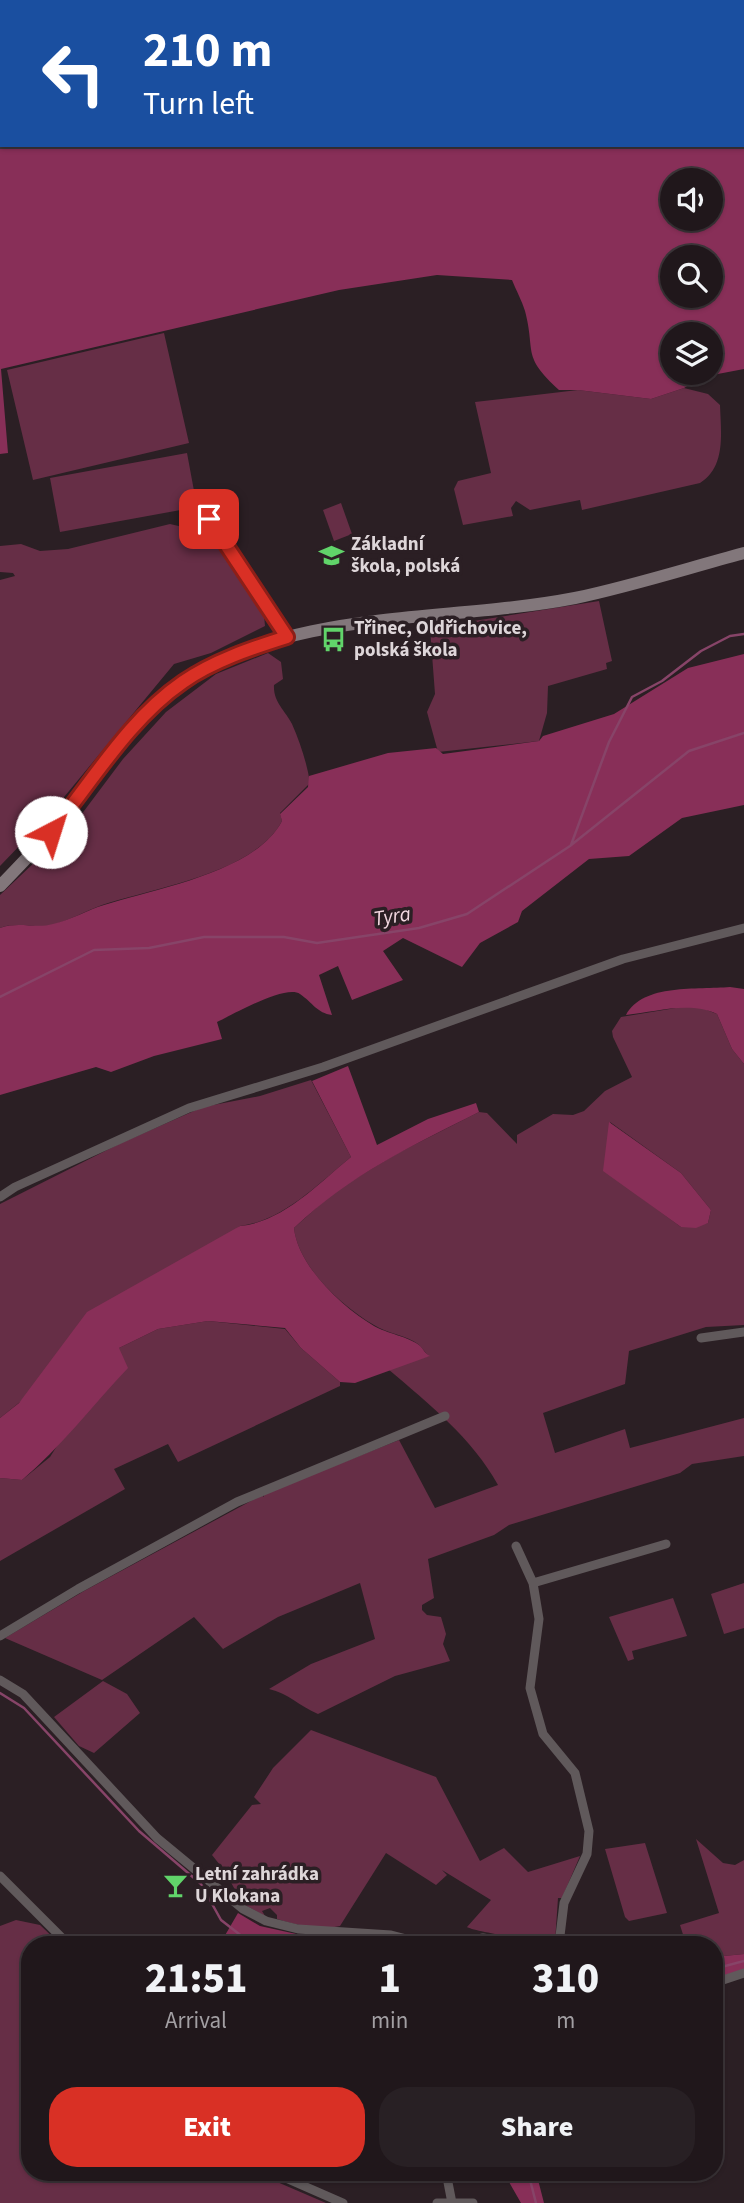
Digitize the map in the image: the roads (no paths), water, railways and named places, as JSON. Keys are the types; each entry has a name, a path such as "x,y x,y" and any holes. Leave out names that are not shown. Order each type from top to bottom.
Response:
{"street":[{"path":"209,519 287,637"},
{"path":"0,886 38,848 125,739 164,697 206,670 287,637 318,630 575,598 744,553"},
{"path":"0,1196 15,1186 189,1108 323,1067 624,959 744,928"},
{"path":"701,1338 744,1332"},
{"path":"0,1636 78,1589 237,1502 445,1416"},
{"path":"533,1583 666,1544"},
{"path":"516,1546 533,1583 539,1619 530,1688 543,1734 575,1773 589,1831 587,1854 564,1903 560,1936"},
{"path":"0,1680 23,1694 157,1838 243,1909 266,1921 298,1929 391,1936"},
{"path":"0,1876 60,1936"},
{"path":"723,1980 744,1973"},
{"path":"292,2181 342,2203"},
{"path":"448,2181 452,2202"},
{"path":"437,2203 473,2203"}],"waterway":[{"path":"571,845 609,742 632,697 662,681 701,651 730,636 744,634"},
{"name":"Tyra","path":"0,997 94,950 149,948 204,937 284,937 317,943 419,928 467,914 570,846 689,751 744,733"},
{"path":"0,1693 24,1708 139,1831 201,1884 221,1920 242,1936"},
{"path":"723,1967 744,1961"},
{"path":"530,2181 536,2203"}],"place":[{"name":"Základní škola, polská","path":"331,555"},
{"name":"Třinec, Oldřichovice, polská škola","path":"334,639"},
{"name":"Letní zahrádka U Klokana","path":"175,1885"}]}
